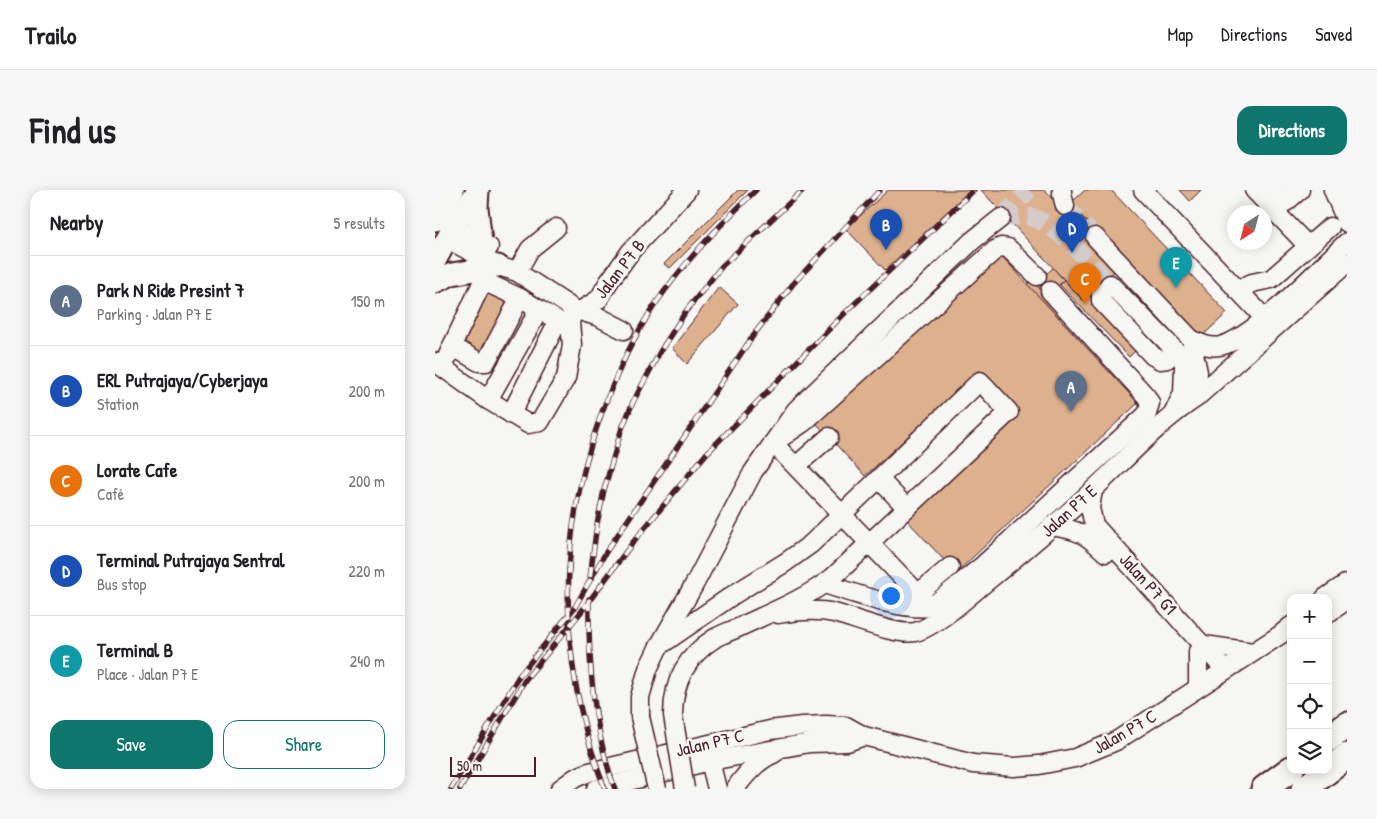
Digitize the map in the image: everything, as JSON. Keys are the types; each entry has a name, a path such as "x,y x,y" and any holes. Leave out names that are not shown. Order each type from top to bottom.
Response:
{"highway":[{"path":"1332,737 1347,725"},
{"path":"1303,789 1347,756"},
{"path":"1265,789 1287,772"}],"main road":[{"path":"435,261 441,225 453,190"},
{"path":"441,225 478,190"},
{"path":"478,190 477,215 481,242"},
{"path":"435,282 452,274 507,269"}],"street":[{"name":"Jalan P7 B","path":"441,225 507,269 577,310 599,299 631,251 687,190"},
{"path":"1095,238 1191,339 1201,345 1221,346 1270,323 1143,190"},
{"path":"1254,190 1308,246"},
{"path":"1280,196 1300,190"},
{"path":"1325,190 1344,216"},
{"path":"1333,190 1344,216"},
{"path":"657,789 640,717 640,698 648,669 753,472 796,410 972,241 1001,218"},
{"name":"Jalan P7 B","path":"441,225 481,242 500,255 507,269"},
{"path":"1237,290 1252,282 1271,279 1330,227"},
{"name":"Jalan P7 E","path":"1270,323 1289,297 1347,242"},
{"path":"773,443 804,422 995,250 1001,247 1008,248 1037,276"},
{"name":"Jalan P7 E","path":"743,626 772,615 811,611 832,612 890,629 913,633 923,629 961,603 1024,551 1093,490 1174,412 1196,398 1270,323 1347,263"},
{"path":"1271,279 1289,297"},
{"path":"483,281 519,298 564,325 572,345 566,378 540,422 528,424 488,400 439,365 452,346 483,281"},
{"path":"824,584 903,606 931,607 982,566 1147,414 1150,403 1146,396 1050,290"},
{"path":"452,346 479,362 486,362 519,298"},
{"path":"488,400 539,310"},
{"path":"511,414 564,325 570,322 577,310 599,317 624,330"},
{"path":"503,330 522,341"},
{"path":"857,374 876,334"},
{"path":"1191,339 1198,372 1196,398"},
{"path":"1174,412 1183,394 1184,366 1183,359 1175,350"},
{"path":"659,646 811,544 980,382 1009,412 824,584 716,638 700,649 689,660 679,676 673,697 673,715 685,789"},
{"path":"796,466 829,437"},
{"path":"773,443 931,607"},
{"path":"879,479 907,508"},
{"name":"Jalan P7 G1","path":"1093,490 1090,508 1094,525 1221,672"},
{"name":"Jalan P7 G1","path":"1052,526 1074,529 1093,540 1201,648"},
{"path":"982,566 1024,551"},
{"path":"903,606 950,567"},
{"path":"1331,594 1347,583"},
{"path":"1332,609 1347,600"},
{"name":"Jalan P7 C","path":"595,789 770,730 801,726 846,726 864,736 973,764 1014,767 1039,765 1075,758 1116,741 1287,630"},
{"path":"1198,687 1201,648 1253,652"},
{"name":"Jalan P7 C","path":"560,789 575,778 589,772 708,752 785,748 810,743 847,742 864,736"},
{"path":"735,789 763,758 785,748"},
{"path":"708,752 717,789"},
{"path":"589,772 595,789"}],"building":[{"path":"738,190 748,190 670,268 664,264"},
{"path":"888,190 970,190 885,270 846,229"},
{"path":"981,190 1045,190 1118,268 1083,300"},
{"path":"1085,190 1111,190 1227,313 1198,340 1070,204"},
{"path":"1180,190 1201,190 1190,201"},
{"path":"1070,204 1097,233 1090,239 1064,210"},
{"path":"999,253 1138,403 956,573 905,518 1016,415 977,373 865,476 816,423"},
{"path":"1053,268 1064,280 1047,297 1035,284"},
{"path":"1032,280 1063,314 1059,318 1027,284"},
{"path":"1064,280 1083,300 1089,295 1139,347 1129,357 1060,285"},
{"path":"719,287 738,304 687,364 672,348"},
{"path":"485,290 510,304 482,356 457,343"}],"tunnel":[{"path":"1001,218 1029,190"},
{"path":"1065,206 1095,237"},
{"path":"1001,218 1024,216 1035,218 1046,224 1070,243 1110,284"}],"railway":[{"path":"605,789 589,742 578,695 571,648 568,601 570,554 576,506 587,459 613,384 632,344 654,306 689,260 756,190"},
{"path":"590,577 597,524 604,490 621,431 633,402 661,350 686,311 722,266 803,190"},
{"path":"451,789 519,676 575,607 606,552 755,333 793,284 880,190"},
{"path":"460,789 525,680 581,612 634,541 706,454 846,312 974,190"},
{"path":"589,599 593,696 602,743 615,789"}],"place":[{"name":"ERL Putrajaya/Cyberjaya","path":"886,250"},
{"name":"Terminal Putrajaya Sentral","path":"1072,253"},
{"name":"Terminal B","path":"1176,288"},
{"name":"Lorate Cafe","path":"1085,304"},
{"name":"Park N Ride Presint 7","path":"1071,412"}]}
